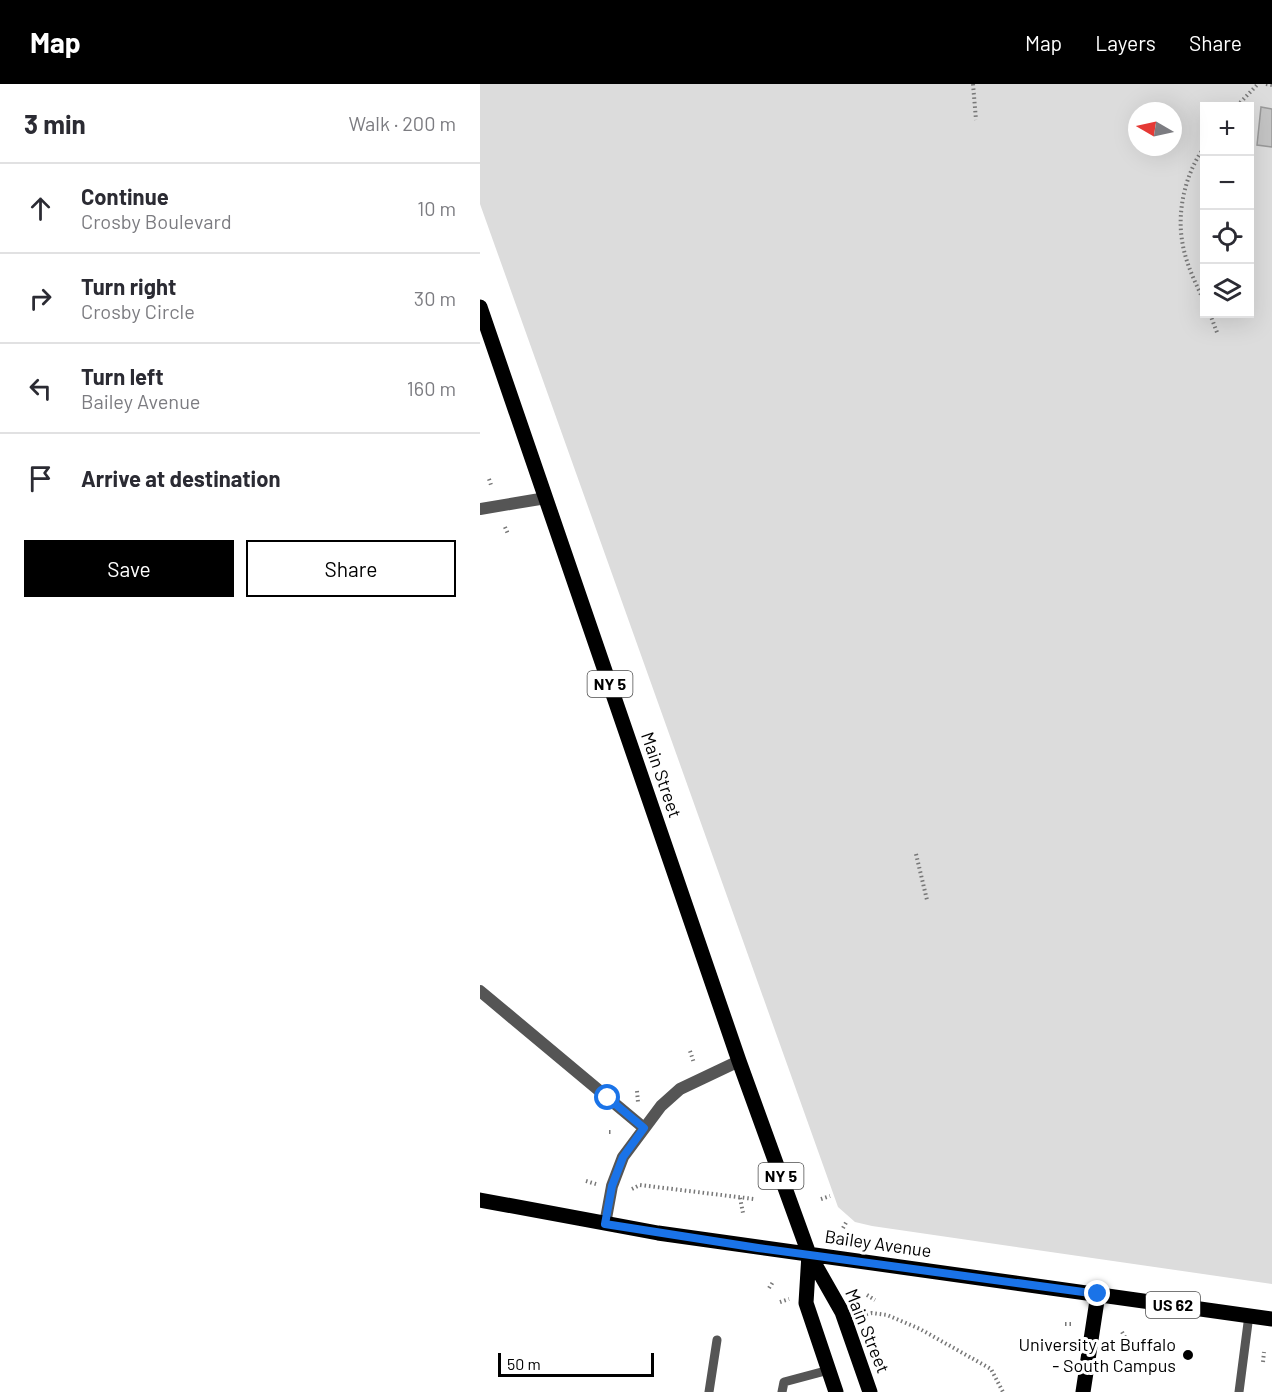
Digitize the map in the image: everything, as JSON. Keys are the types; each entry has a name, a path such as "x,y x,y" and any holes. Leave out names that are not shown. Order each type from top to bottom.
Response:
{"main road":[{"name":"Main Street","path":"480,307 739,1060 809,1254 842,1312 870,1392"},
{"name":"Bailey Avenue","path":"480,1200 658,1233 1272,1319"},
{"name":"Main Street","path":"809,1254 806,1303 836,1392"},
{"path":"1081,1389 1098,1294"}],"street":[{"path":"480,508 546,498"},
{"path":"480,991 644,1128"},
{"path":"605,1224 612,1186 623,1157 661,1106 680,1089 739,1060"}],"lane":[{"path":"1239,1392 1249,1315"},
{"path":"710,1392 717,1340"},
{"path":"782,1392 784,1382 829,1370"}],"path":[{"path":"973,84 976,120"},
{"path":"1241,102 1258,84"},
{"path":"1266,84 1272,85"},
{"path":"1200,156 1188,178 1180,223 1189,267 1200,292"},
{"path":"1212,318 1218,335"},
{"path":"489,479 491,485"},
{"path":"505,527 507,534"},
{"path":"916,854 927,900"},
{"path":"690,1051 694,1063"},
{"path":"637,1091 638,1102"},
{"path":"586,1181 597,1184"},
{"path":"632,1189 640,1185 754,1199"},
{"path":"821,1199 830,1196"},
{"path":"740,1198 743,1213"},
{"path":"843,1228 847,1221"},
{"path":"769,1288 773,1282"},
{"path":"867,1295 875,1300"},
{"path":"780,1302 789,1299"},
{"path":"858,1316 872,1312 920,1329 991,1368 1003,1392"},
{"path":"1065,1324 1071,1324"},
{"path":"1263,1362 1264,1352"}],"shaded area":[{"path":"480,84 1272,84 1272,1284 872,1226 855,1222 838,1207 480,204"}],"building":[{"path":"1261,107 1272,109 1272,147 1257,145"}],"place":[{"name":"University at Buffalo - South Campus","path":"1188,1355"}],"route":[{"path":"608,1098 644,1128 623,1157 612,1186 605,1224 758,1248 1098,1294"}]}
